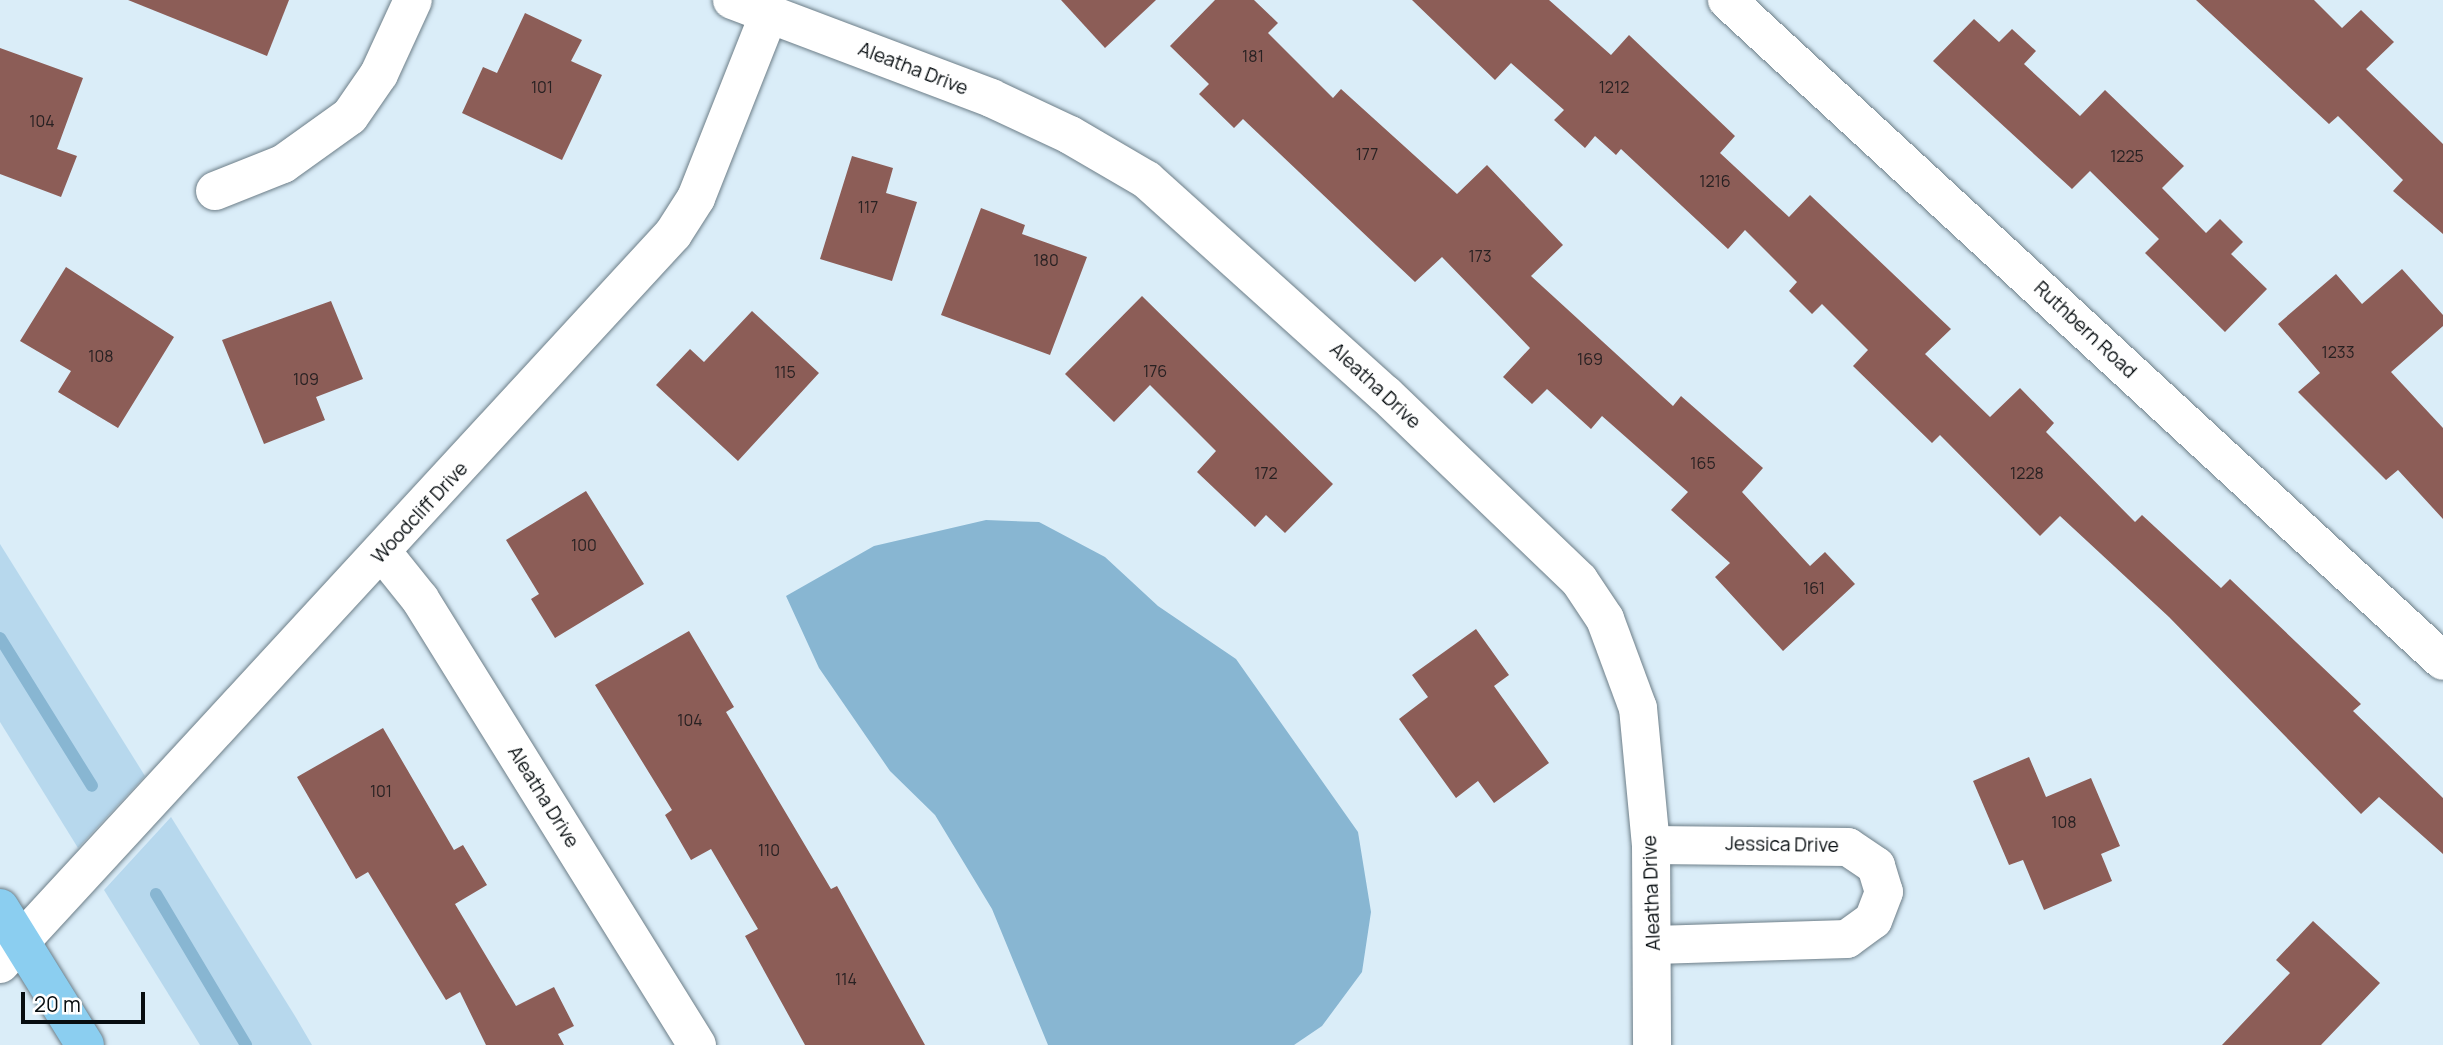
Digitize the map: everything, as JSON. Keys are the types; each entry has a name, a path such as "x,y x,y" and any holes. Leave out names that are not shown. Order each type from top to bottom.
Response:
{"main road":[{"path":"0,908 11,954 85,1045"}],"street":[{"path":"215,191 283,164 350,116 379,74 413,0"},
{"name":"Aleatha Drive","path":"732,0 991,98 1070,135 1147,180 1385,394 1579,580 1605,619 1638,708 1651,845 1655,946 1652,1045"},
{"name":"Ruthbern Road","path":"1727,0 2443,661"},
{"name":"Woodcliff Drive","path":"11,954 383,553 673,234 696,198 769,15"},
{"name":"Aleatha Drive","path":"383,553 420,599 697,1045"},
{"name":"Jessica Drive","path":"1651,845 1848,846 1876,866 1884,892 1873,920 1847,939 1655,946"}],"shaded area":[{"path":"986,520 1039,522 1105,557 1158,606 1236,659 1358,832 1371,912 1362,972 1322,1026 1294,1045 1048,1045 992,909 935,815 890,771 819,668 786,596 874,546"},
{"path":"0,544 145,776 78,848 0,722"},
{"path":"171,817 312,1045 200,1045 104,890"}],"building":[{"path":"128,0 289,0 267,56"},
{"path":"1061,0 1156,0 1105,48"},
{"path":"1215,0 1254,0 1278,23 1268,33 1333,98 1341,89 1457,194 1487,165 1563,245 1531,276 1673,406 1681,396 1763,468 1742,492 1810,566 1825,552 1855,584 1783,651 1715,577 1730,563 1671,510 1688,492 1602,416 1591,429 1547,389 1532,404 1503,377 1530,348 1442,257 1415,282 1243,119 1234,128 1199,94 1209,84 1170,46"},
{"path":"1412,0 1549,0 1611,55 1629,35 1735,136 1720,153 1789,217 1810,195 1951,329 1925,354 1990,417 2020,388 2054,423 2046,432 2135,522 2142,515 2221,588 2230,579 2361,704 2353,711 2443,798 2443,854 2379,797 2361,814 2169,617 2060,516 2040,536 1940,435 1932,443 1853,366 1868,350 1822,304 1812,314 1789,291 1797,282 1745,230 1728,249 1621,149 1616,155 1595,136 1585,148 1554,120 1564,110 1511,63 1495,80"},
{"path":"2196,0 2314,0 2342,28 2361,10 2394,42 2366,69 2443,144 2443,234 2393,191 2403,180 2338,116 2329,124"},
{"path":"525,13 582,40 571,61 602,75 562,160 462,113 483,67 497,73"},
{"path":"1974,19 1999,42 2012,29 2036,51 2024,64 2080,116 2105,90 2184,166 2162,188 2206,233 2220,219 2243,242 2231,254 2267,289 2225,332 2145,253 2159,239 2090,171 2072,189 1933,61"},
{"path":"0,48 83,78 57,149 77,156 61,197 0,174"},
{"path":"852,156 893,168 886,193 917,202 892,281 820,259"},
{"path":"981,208 1025,225 1022,234 1087,257 1050,355 941,315"},
{"path":"66,267 174,337 118,428 58,392 71,371 20,341"},
{"path":"2402,269 2443,315 2443,326 2391,372 2443,428 2443,519 2398,470 2386,480 2298,392 2320,373 2278,324 2336,274 2362,304"},
{"path":"1142,296 1333,484 1285,533 1266,515 1255,527 1197,472 1216,451 1150,385 1114,422 1065,374"},
{"path":"331,301 363,379 316,397 325,420 264,444 222,340"},
{"path":"752,311 819,373 738,461 656,385 690,349 704,362"},
{"path":"586,491 644,584 555,638 531,599 539,594 506,540"},
{"path":"1476,629 1509,675 1494,686 1549,763 1494,803 1478,781 1456,798 1399,719 1428,697 1412,675"},
{"path":"689,631 734,707 726,712 831,889 837,886 925,1045 805,1045 745,936 758,929 711,849 691,860 665,815 672,810 595,685"},
{"path":"383,728 454,850 463,845 487,885 455,904 516,1006 554,987 574,1026 558,1034 564,1045 486,1045 460,992 446,1000 368,872 356,879 297,777"},
{"path":"2029,757 2046,797 2091,778 2120,846 2101,854 2112,881 2044,910 2023,860 2009,865 1973,781"},
{"path":"2313,921 2380,983 2321,1045 2222,1045 2290,973 2276,960"}],"waterway":[{"path":"0,638 92,786"},
{"path":"156,894 246,1045"}]}
